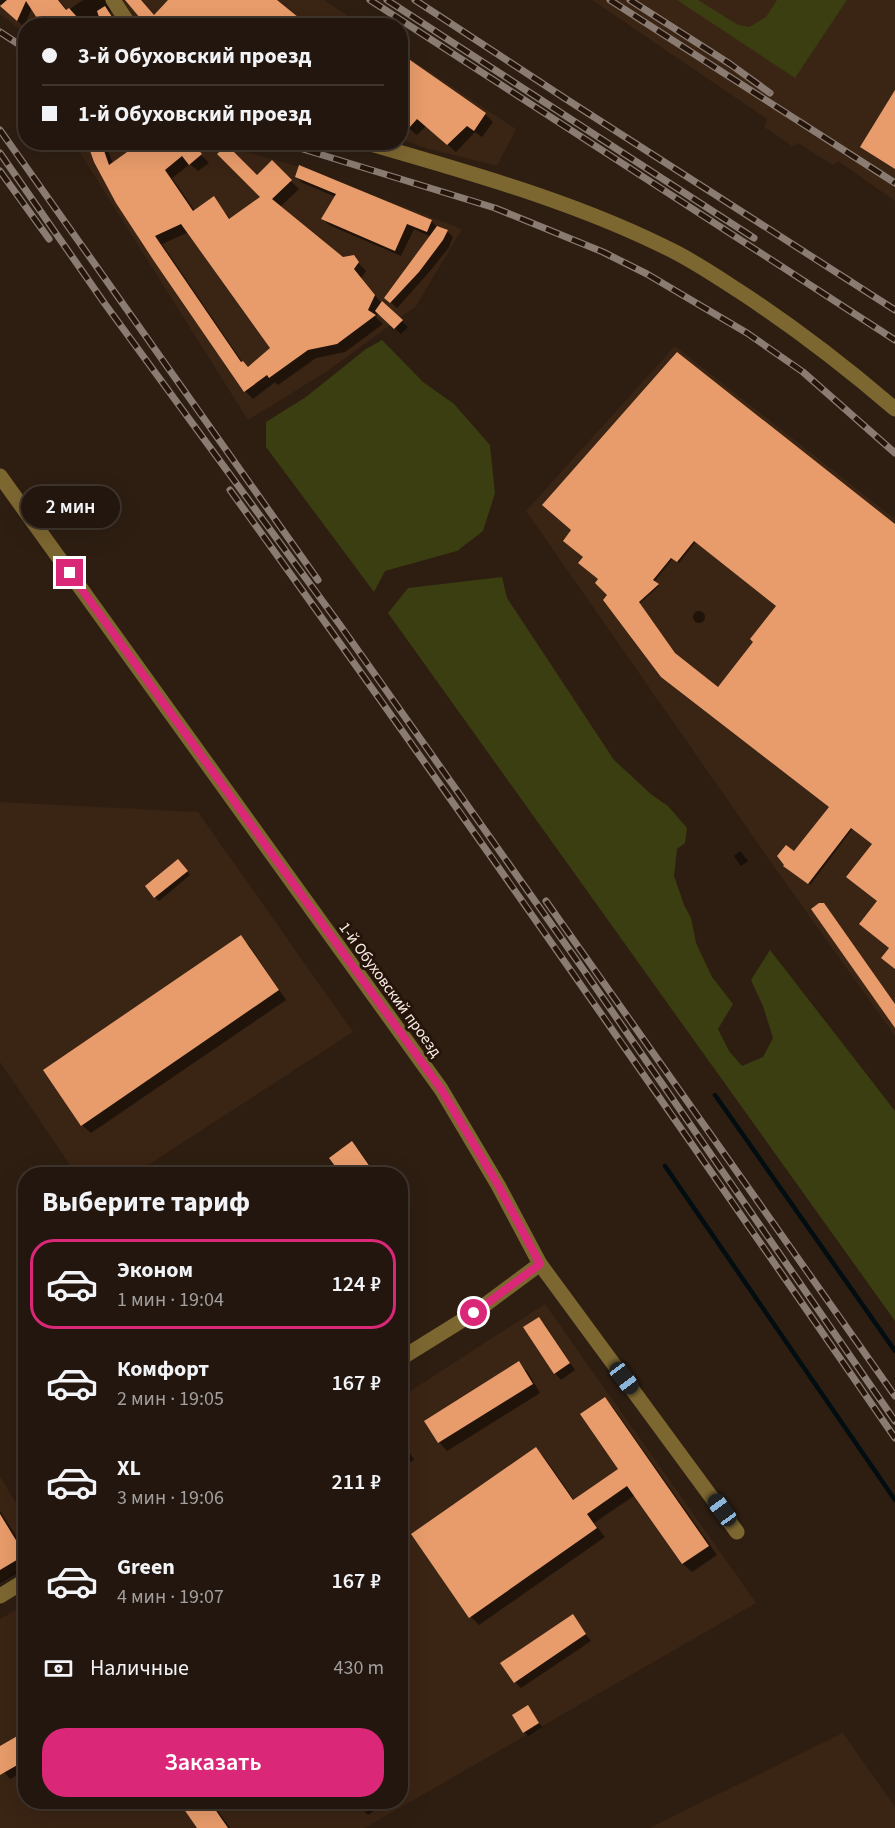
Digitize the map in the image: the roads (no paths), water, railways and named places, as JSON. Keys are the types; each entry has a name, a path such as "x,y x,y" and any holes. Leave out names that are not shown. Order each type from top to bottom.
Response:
{"street":[{"path":"113,0 125,18"},
{"path":"390,150 542,196 677,253 762,306 813,343 895,409"},
{"name":"1-й Обуховский проезд","path":"0,476 441,1089 498,1185 540,1264 737,1532"},
{"path":"408,1354 474,1313 540,1264"},
{"path":"0,1596 18,1585"}],"waterway":[{"path":"715,1095 895,1351"},
{"path":"665,1166 895,1500"}],"railway":[{"path":"370,0 398,18"},
{"path":"387,0 754,238"},
{"path":"415,0 895,310"},
{"path":"610,0 895,183"},
{"path":"630,0 730,64 770,93"},
{"path":"408,25 895,340"},
{"path":"0,32 18,44"},
{"path":"0,130 318,580"},
{"path":"306,150 495,208 603,252 647,274 747,333 803,372 895,453"},
{"path":"0,153 105,304 340,625 578,962 895,1421"},
{"path":"0,171 49,239"},
{"path":"230,490 565,962 895,1438"},
{"path":"546,901 895,1396"}]}
